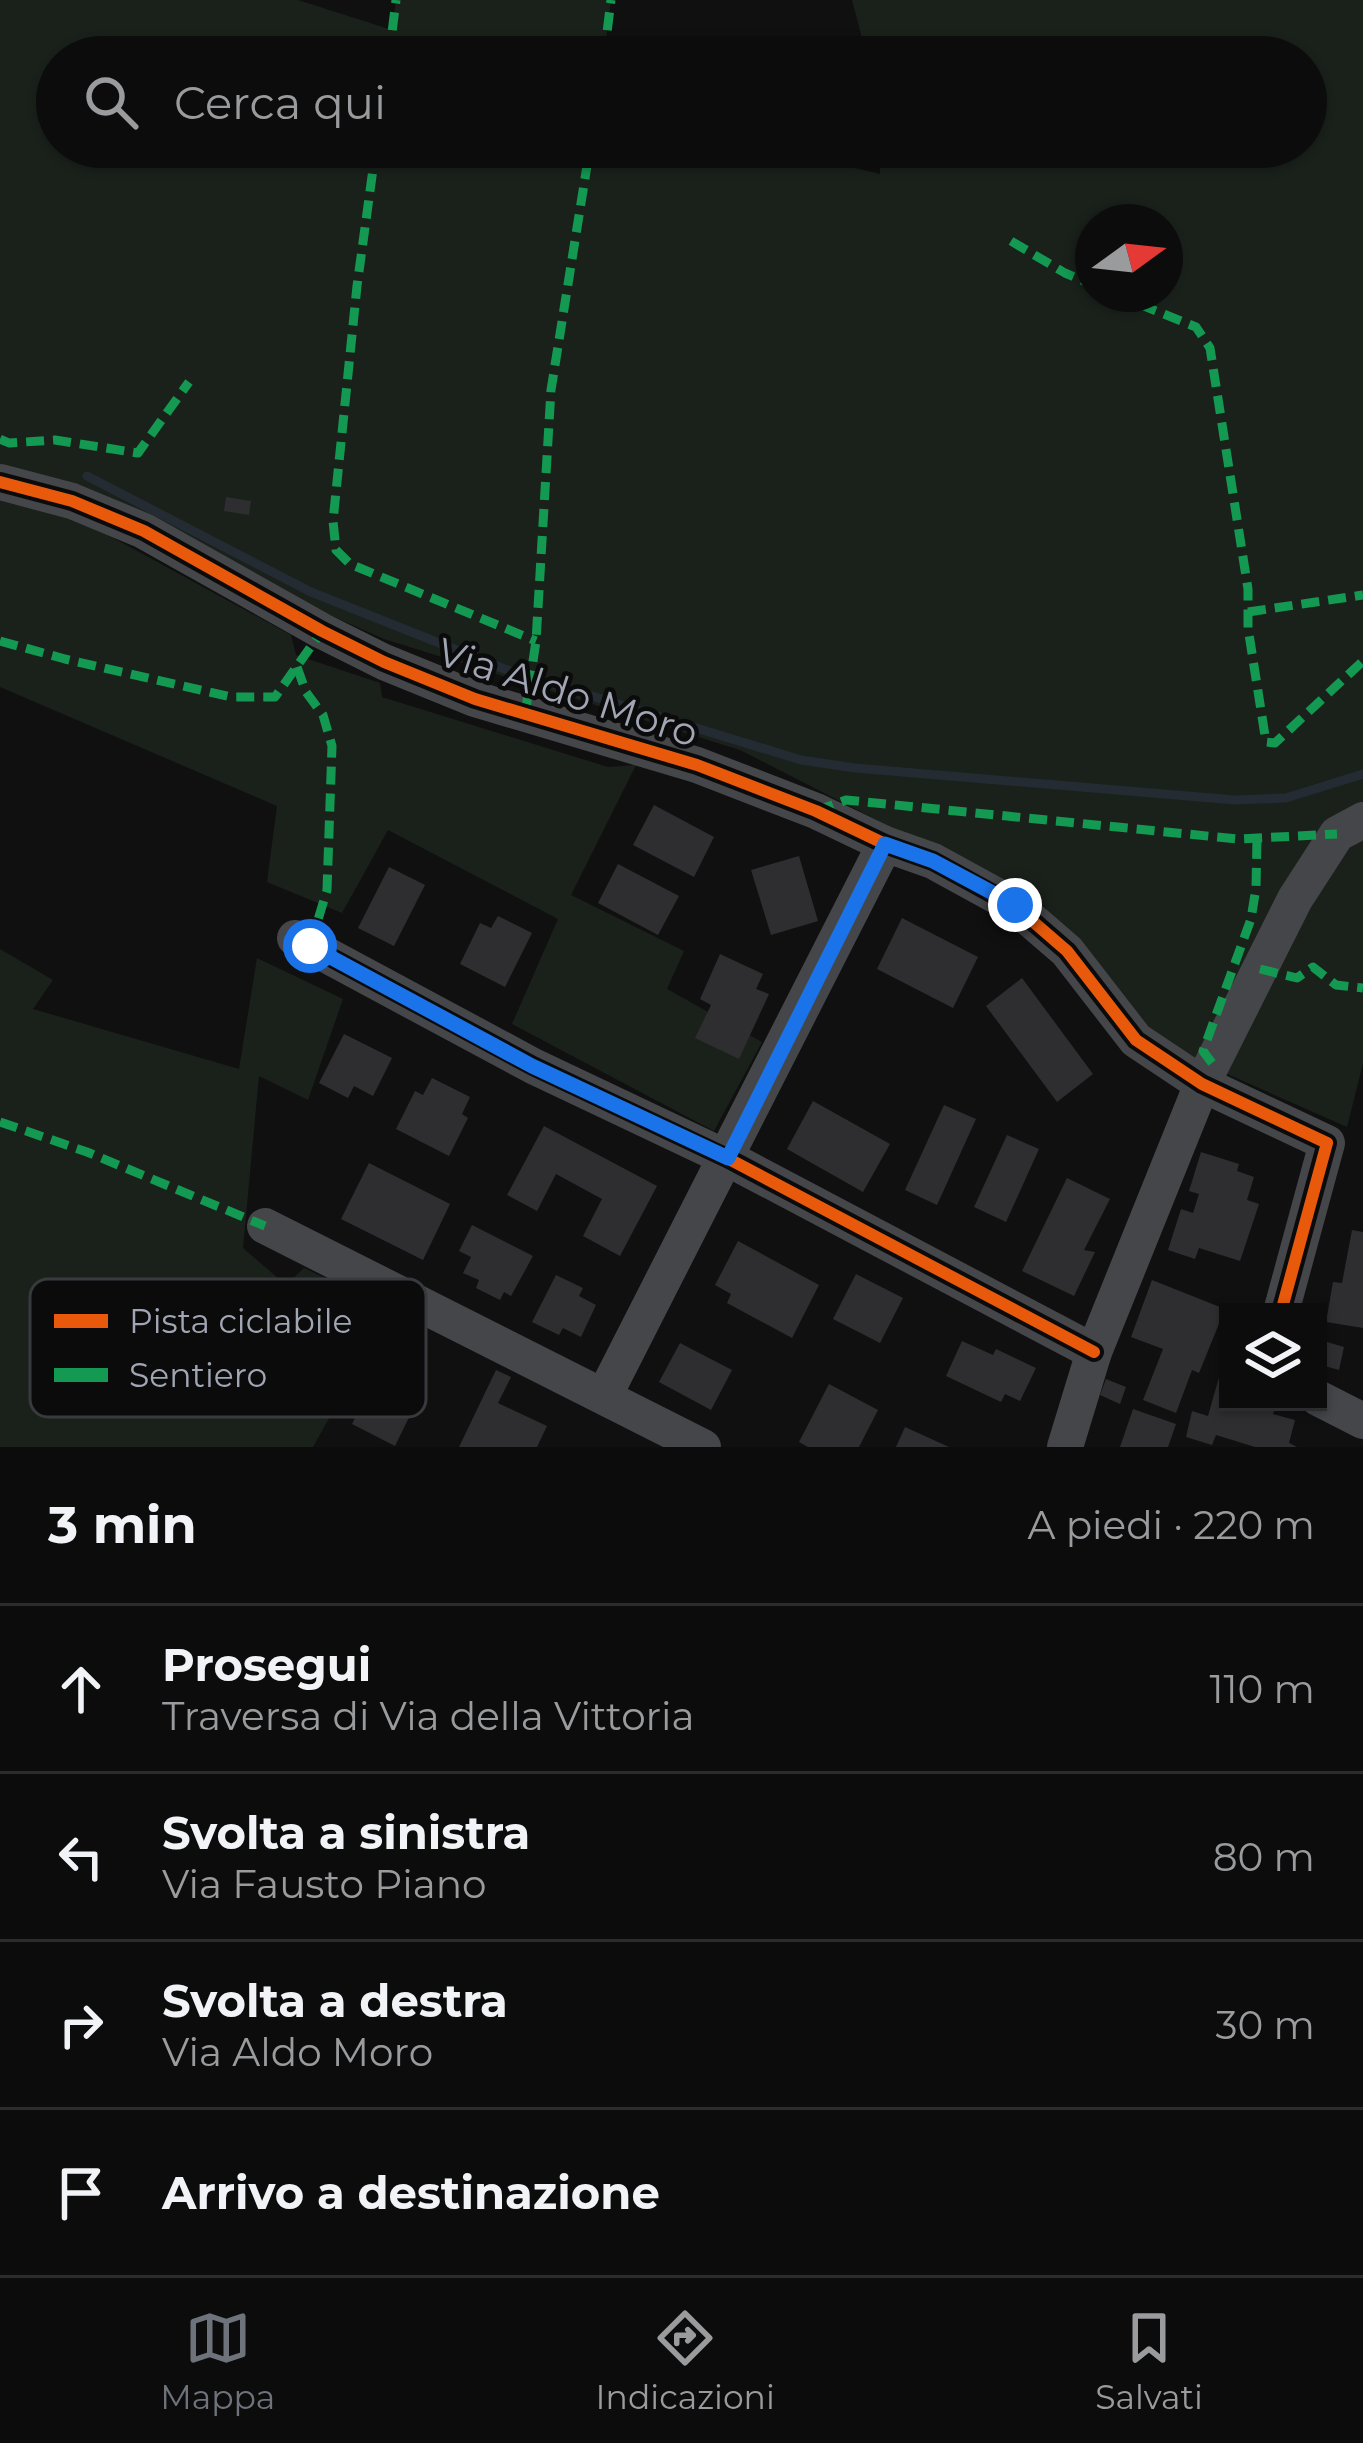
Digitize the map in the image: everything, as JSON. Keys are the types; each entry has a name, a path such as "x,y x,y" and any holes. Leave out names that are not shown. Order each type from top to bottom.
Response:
{"street":[{"name":"Via Aldo Moro","path":"0,482 72,501 144,531 384,662 475,699 697,766 933,861 1015,905 1067,951 1136,1040 1202,1084 1327,1143 1283,1303"},
{"path":"1065,1447 1094,1352 1202,1084 1295,899 1337,834 1363,820"},
{"path":"604,1396 885,844"},
{"path":"295,938 532,1066 728,1158 1094,1352"},
{"path":"265,1226 371,1279"},
{"path":"426,1307 703,1447"},
{"path":"1327,1403 1363,1421"}],"shaded area":[{"path":"0,0 298,0 392,30 396,0 611,0 607,36 36,36 36,168 855,168 880,174 880,168 1327,168 1327,36 861,36 852,0 1363,0 1363,1063 1347,1127 1157,1043 1043,905 740,750 384,639 265,579 0,467"},
{"path":"0,498 75,517 291,635 296,655 380,683 382,697 608,767 636,765 571,895 684,951 667,989 762,1042 714,1131 512,1024 558,919 388,830 342,913 267,882 277,806 0,687"},
{"path":"0,949 53,980 33,1009 239,1069 257,958 343,999 308,1100 259,1076 243,1248 279,1279 30,1279 30,1417 330,1417 313,1447 0,1447"},
{"path":"304,1268 327,1279 292,1279"}],"building":[{"path":"226,497 251,501 249,515 224,511"},
{"path":"654,805 714,837 694,877 633,845"},
{"path":"799,856 818,921 771,935 751,870"},
{"path":"618,864 679,896 658,935 598,903"},
{"path":"389,867 425,885 394,946 358,928"},
{"path":"498,916 532,933 505,987 460,964 480,923 491,928"},
{"path":"902,918 978,957 953,1008 877,969"},
{"path":"720,954 763,974 756,989 769,994 739,1059 695,1038 711,1005 700,999"},
{"path":"1022,978 1093,1074 1057,1102 986,1006"},
{"path":"344,1034 392,1058 373,1096 354,1086 348,1098 319,1083"},
{"path":"432,1078 470,1097 462,1114 468,1118 449,1156 396,1129 415,1091 423,1095"},
{"path":"813,1101 890,1144 863,1192 787,1149"},
{"path":"944,1105 976,1119 937,1205 905,1190"},
{"path":"544,1126 657,1186 620,1256 583,1236 602,1199 556,1174 537,1211 507,1195"},
{"path":"1007,1135 1039,1149 1006,1222 974,1207"},
{"path":"1201,1152 1239,1164 1237,1171 1254,1177 1247,1200 1259,1204 1240,1261 1199,1248 1195,1259 1168,1250 1181,1209 1193,1213 1199,1194 1189,1191"},
{"path":"369,1163 450,1204 423,1260 341,1219"},
{"path":"1067,1178 1110,1199 1084,1250 1095,1252 1074,1296 1022,1271"},
{"path":"472,1225 533,1256 511,1296 504,1292 500,1300 476,1288 479,1280 463,1273 471,1257 459,1251"},
{"path":"1352,1230 1363,1232 1363,1328 1327,1322 1333,1282 1342,1283"},
{"path":"738,1241 819,1285 792,1338 727,1303 731,1294 715,1285"},
{"path":"856,1274 903,1298 880,1343 833,1319"},
{"path":"556,1275 583,1288 579,1296 596,1305 581,1337 563,1328 559,1335 532,1322"},
{"path":"1152,1280 1219,1307 1219,1324 1199,1373 1192,1370 1176,1413 1143,1400 1163,1349 1131,1337"},
{"path":"962,1341 993,1355 996,1349 1036,1368 1020,1401 1005,1394 1001,1402 946,1376"},
{"path":"1327,1342 1344,1347 1339,1370 1327,1367"},
{"path":"680,1343 732,1370 711,1410 659,1382"},
{"path":"496,1370 511,1377 498,1403 547,1426 537,1447 459,1447"},
{"path":"1219,1377 1219,1411 1274,1411 1295,1420 1289,1443 1297,1447 1255,1447 1216,1435 1212,1445 1186,1437 1192,1411 1208,1416"},
{"path":"1106,1379 1126,1387 1120,1404 1100,1395"},
{"path":"829,1384 878,1410 859,1447 808,1447 799,1442"},
{"path":"1133,1409 1176,1424 1168,1447 1120,1447"},
{"path":"356,1417 409,1417 395,1446 352,1424"},
{"path":"905,1427 949,1447 896,1447"}],"waterway":[{"path":"87,476 311,592 507,670 801,760 1235,800 1286,798 1363,774"}],"marked path":[{"path":"392,36 396,0"},
{"path":"607,36 611,0"},
{"path":"373,168 333,521 336,550 350,564 536,641"},
{"path":"525,715 536,641 551,390 587,168"},
{"path":"1011,241 1075,277"},
{"path":"1159,312 1196,327 1210,348 1248,589 1248,628 1266,742 1275,743 1363,661"},
{"path":"0,439 9,443 55,440 138,453 189,382"},
{"path":"1248,612 1363,595"},
{"path":"0,641 231,697 275,697 322,631"},
{"path":"297,667 306,692 323,715 332,746 327,890 310,946"},
{"path":"816,811 846,800 1237,839 1337,834"},
{"path":"1212,1063 1203,1051 1251,919 1257,838"},
{"path":"1260,969 1297,978 1313,967 1336,985 1363,988"},
{"path":"0,1122 87,1152 265,1226"}],"cycle path":[{"path":"0,482 72,501 144,531 384,662 475,699 697,765 816,811 933,861 1015,906 1067,951 1136,1040 1202,1084 1327,1143 1283,1303"},
{"path":"295,938 533,1066 727,1158 1094,1352"}],"route":[{"path":"310,946 532,1066 728,1158 885,844 933,861 1015,905"}]}
